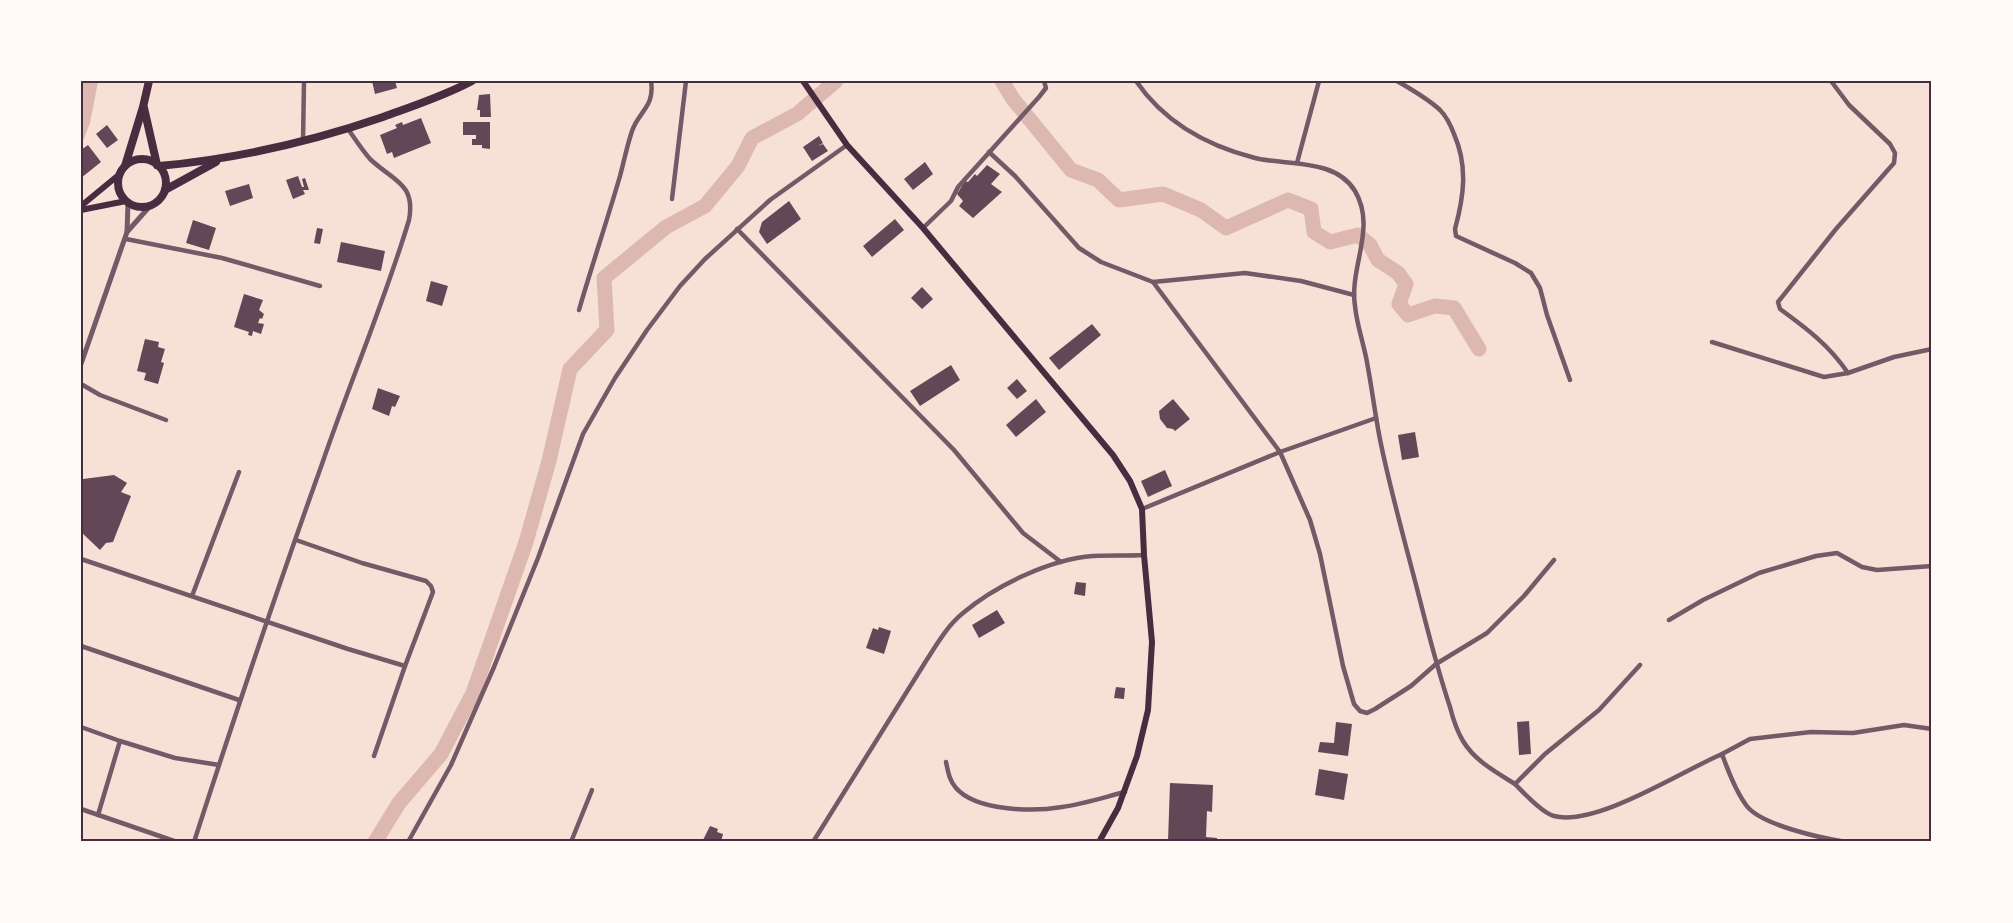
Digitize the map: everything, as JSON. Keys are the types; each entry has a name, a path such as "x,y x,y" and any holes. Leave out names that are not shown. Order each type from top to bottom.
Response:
{"highway":[{"path":"143,107 158,166 165,177 165,190 162,197 150,206 135,206 127,202 119,188 149,81"},
{"path":"123,170 132,162 140,159 149,160 158,166 220,160 303,142 419,104 472,81"},
{"path":"165,190 220,160"}],"main road":[{"path":"803,81 847,145 923,228 1113,455 1130,481 1142,509 1152,642 1148,710 1137,756 1125,792 1099,842"},
{"path":"81,206 123,170"},
{"path":"81,210 127,202"}],"street":[{"path":"303,142 304,81"},
{"path":"579,309 633,129 650,100 651,81"},
{"path":"672,200 686,81"},
{"path":"923,228 951,201 958,187 1046,88 1044,81"},
{"path":"1136,81 1145,95 1168,117 1196,135 1221,147 1257,158 1297,163 1330,171 1345,178 1355,191 1365,224 1354,295 1376,418 1436,664 1462,741 1475,758 1515,784 1552,816 1582,815 1623,803 1750,739 1811,732 1853,733 1904,725 1932,729"},
{"path":"1297,163 1319,81"},
{"path":"1398,81 1426,98 1442,112 1459,144 1464,190 1455,229 1456,236 1515,263 1531,273 1540,288 1570,380"},
{"path":"1831,81 1849,105 1890,144 1895,153 1894,163 1809,262 1778,305 1780,309 1819,338 1848,373"},
{"path":"194,842 239,700 322,462 369,340 404,237 411,207 409,195 403,184 368,156 348,129"},
{"path":"408,842 451,765 494,667 588,424 647,330 680,286 737,229 770,200 847,145"},
{"path":"989,152 1022,184 1079,248 1101,262 1153,282 1245,273 1301,281 1354,295"},
{"path":"81,364 126,236 127,202"},
{"path":"126,236 150,206"},
{"path":"737,229 954,450 1023,533 1061,562"},
{"path":"126,236 222,258 320,286"},
{"path":"1153,282 1280,452 1299,492 1318,545 1343,666 1354,704 1360,711 1367,712 1375,709 1411,686 1436,664 1487,633 1524,596 1554,560"},
{"path":"1712,342 1824,377 1848,373 1905,354 1932,349"},
{"path":"81,384 100,395 165,420"},
{"path":"1142,509 1280,452 1376,418"},
{"path":"192,596 239,472"},
{"path":"296,540 362,563 426,581 431,586 433,592 374,756"},
{"path":"1669,620 1703,600 1759,573 1816,556 1836,553 1862,567 1877,570 1932,566"},
{"path":"813,842 891,715 946,631 962,613 1014,581 1061,562 1093,556 1144,555"},
{"path":"81,559 405,666"},
{"path":"81,646 239,700"},
{"path":"1515,784 1545,754 1599,710 1640,665"},
{"path":"81,727 195,763 219,765"},
{"path":"98,815 120,741"},
{"path":"1722,754 1746,806 1753,812 1799,831 1846,842"},
{"path":"946,762 948,776 956,788 967,797 980,803 1039,809 1062,807 1125,792"},
{"path":"571,842 592,790"},
{"path":"81,809 177,842"}],"shaded area":[{"path":"84,81 98,81 90,123 81,146 81,88"}],"building":[{"path":"372,81 395,81 397,88 375,94"},
{"path":"490,94 491,117 480,117 480,110 477,110 479,95"},
{"path":"421,118 431,143 394,158 392,152 387,154 380,135 397,128 395,125 402,122 403,125"},
{"path":"463,122 490,122 490,149 482,148 482,145 472,145 472,139 476,139 476,135 463,135"},
{"path":"107,125 118,140 107,148 96,134"},
{"path":"819,136 823,143 818,146 823,144 828,151 812,161 803,147"},
{"path":"88,145 101,162 81,178 81,150"},
{"path":"925,162 933,174 913,190 904,179"},
{"path":"987,165 1000,174 991,184 1002,192 973,218 959,206 963,201 957,194 965,181 968,182 975,174 977,176"},
{"path":"298,176 302,187 304,187 302,179 305,178 309,190 303,190 305,194 293,199 286,180"},
{"path":"249,184 253,198 230,206 225,191"},
{"path":"789,201 801,219 767,244 759,232 762,222"},
{"path":"895,219 904,230 872,257 863,246"},
{"path":"193,220 216,228 209,250 186,243"},
{"path":"317,228 323,229 320,244 314,243"},
{"path":"341,242 385,251 381,271 337,262"},
{"path":"431,281 448,286 442,306 426,301"},
{"path":"922,287 933,299 922,309 911,298"},
{"path":"244,294 263,300 259,310 264,314 258,323 264,324 261,334 253,331 252,336 248,335 249,332 234,327"},
{"path":"1092,324 1101,335 1059,370 1049,358"},
{"path":"145,339 159,342 158,347 165,349 158,384 144,380 146,373 137,371"},
{"path":"951,365 960,380 920,406 910,391"},
{"path":"1017,379 1027,391 1017,399 1007,388"},
{"path":"378,388 400,396 395,407 392,406 389,416 372,409"},
{"path":"1036,399 1046,412 1016,437 1006,425"},
{"path":"1173,399 1190,419 1175,431 1167,428 1160,419 1159,411"},
{"path":"1415,432 1419,457 1402,460 1398,435"},
{"path":"1165,470 1172,486 1148,497 1141,481"},
{"path":"114,475 127,483 121,492 131,496 113,542 106,543 100,550 81,532 81,484 83,479"},
{"path":"1076,582 1086,583 1085,596 1074,594"},
{"path":"997,610 1005,623 979,638 972,625"},
{"path":"879,627 891,631 884,654 866,648 873,628 878,630"},
{"path":"1116,687 1125,688 1124,699 1114,698"},
{"path":"1529,721 1531,754 1519,755 1517,722"},
{"path":"1336,722 1352,724 1348,756 1318,752 1320,742 1334,743"},
{"path":"1319,769 1348,774 1344,800 1315,795"},
{"path":"1170,783 1213,785 1212,812 1207,811 1206,837 1217,838 1217,842 1168,841"},
{"path":"710,826 723,834 721,842 702,842"}],"waterway":[{"path":"375,842 399,803 441,754 473,693 526,542 549,461 570,369 607,330 604,278 666,227 705,206 738,166 752,138 797,114 836,81"},
{"path":"1002,81 1013,99 1071,170 1098,180 1119,200 1163,194 1201,210 1226,228 1288,200 1311,209 1314,232 1330,242 1358,235 1370,245 1378,260 1398,273 1406,284 1399,304 1408,315 1435,306 1454,308 1479,349"}]}
